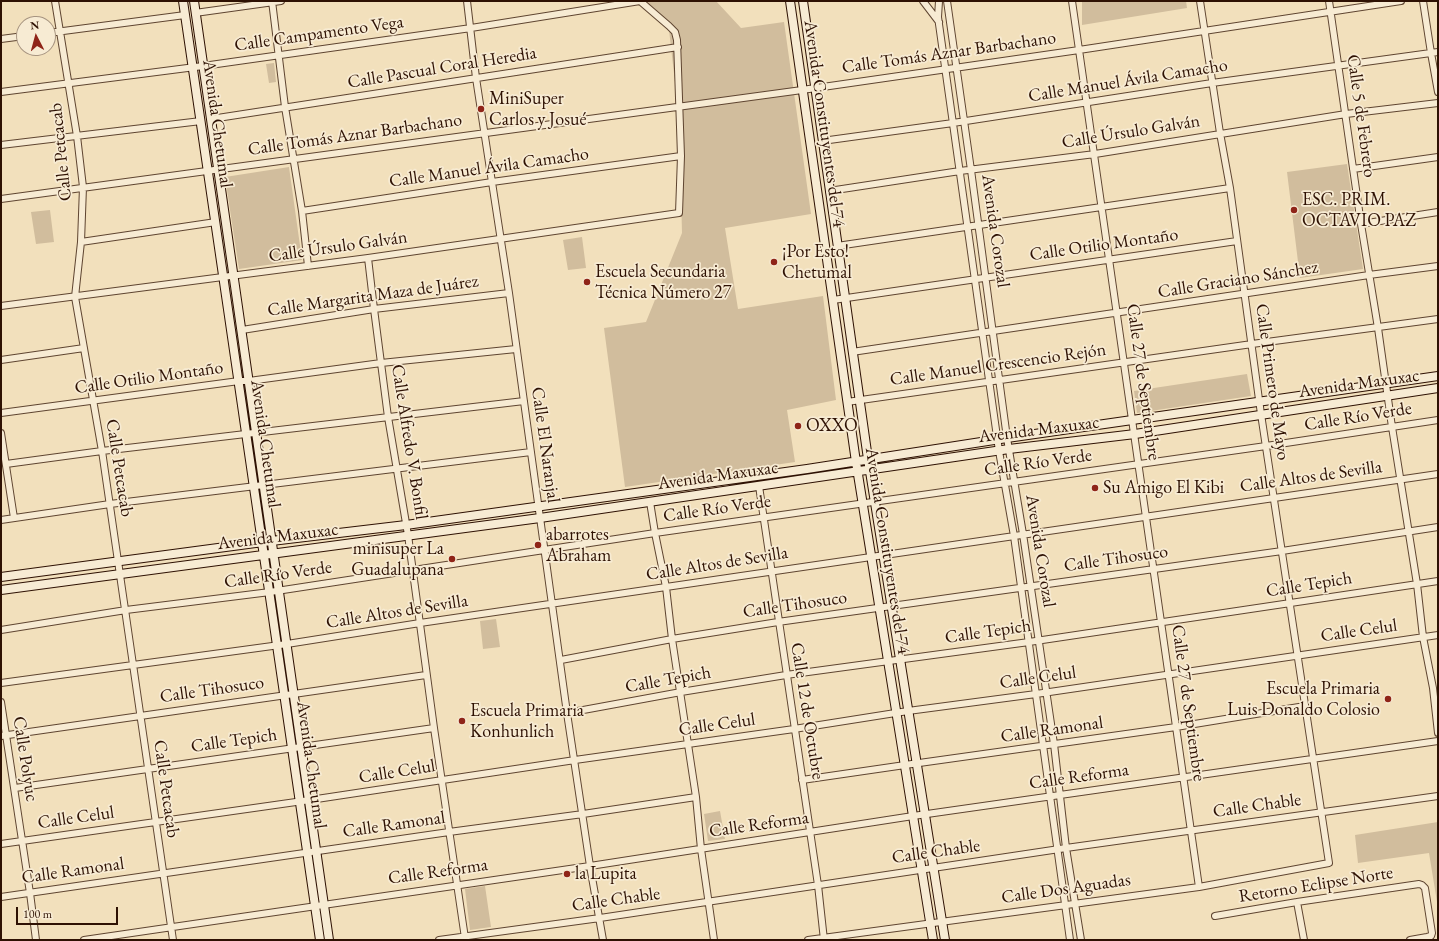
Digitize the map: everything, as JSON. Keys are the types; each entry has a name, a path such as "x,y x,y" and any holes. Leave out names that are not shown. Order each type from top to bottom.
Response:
{"main road":[{"name":"Avenida Chetumal","path":"183,1 255,486 320,940"},
{"name":"Avenida Chetumal","path":"194,1 273,540 329,940"},
{"name":"Avenida Constituyentes del 74","path":"790,1 856,462 933,940"},
{"name":"Avenida Constituyentes del 74","path":"802,1 869,470 945,940"},
{"name":"Avenida Maxuxac","path":"1,577 273,540 406,525 856,462 1007,438 1438,376"},
{"name":"Avenida Maxuxac","path":"1,590 540,518 1009,449 1135,434 1438,388"}],"street":[{"name":"Calle Petcacab","path":"55,1 77,136 83,188 81,242 75,297 102,451 173,940"},
{"path":"196,13 281,1"},
{"name":"Calle El Naranjal","path":"467,1 476,78 524,401 567,712 590,866 603,940"},
{"path":"640,1 675,32 678,47 680,156"},
{"name":"Calle Campamento Vega","path":"1,92 203,66 278,54 471,28 640,1"},
{"path":"923,1 939,23"},
{"path":"931,1 947,2"},
{"name":"Calle 27 de Septiembre","path":"1072,1 1088,102 1199,886"},
{"name":"Calle Primero de Mayo","path":"1200,1 1230,188 1261,414 1329,863"},
{"name":"Calle 5 de Febrero","path":"1329,1 1361,224 1417,584 1423,637 1435,687 1438,733"},
{"name":"Calle Tomás Aznar Barbachano","path":"1,199 802,90 1401,1"},
{"path":"1423,1 1430,53 1438,92"},
{"path":"272,2 285,107 302,211 308,266"},
{"name":"Avenida Corozal","path":"939,2 939,23 954,123 967,227 999,451 1014,536 1070,940"},
{"name":"Avenida Corozal","path":"947,2 1007,438 1039,640 1054,744 1066,848 1081,940"},
{"path":"56,32 185,15"},
{"path":"1,39 16,37"},
{"name":"Calle Pascual Coral Heredia","path":"211,119 678,47"},
{"name":"Calle Manuel Ávila Camacho","path":"822,141 963,122 1212,83 1438,52"},
{"name":"Calle Úrsulo Galván","path":"829,190 960,171 1095,154 1346,114 1438,103"},
{"path":"1,145 201,121"},
{"name":"Calle Manuel Ávila Camacho","path":"302,211 492,182 680,156"},
{"name":"Calle Úrsulo Galván","path":"1,306 368,258 679,213 680,156"},
{"path":"1354,170 1438,157"},
{"path":"837,246 1230,188"},
{"path":"1361,224 1438,212"},
{"path":"81,242 216,222"},
{"name":"Calle Otilio Montaño","path":"833,300 1110,258 1237,241"},
{"name":"Calle Alfredo V. Bonfil","path":"368,258 388,417 408,536 448,832 465,938"},
{"name":"Calle Graciano Sánchez","path":"852,352 1438,266"},
{"name":"Calle Margarita Maza de Juárez","path":"242,330 374,309 508,293"},
{"name":"Calle Manuel Crescencio Rejón","path":"847,402 1438,319"},
{"path":"1,360 84,348"},
{"name":"Calle Otilio Montaño","path":"1,414 239,380 249,381 516,349"},
{"path":"6,464 102,451 524,401"},
{"name":"Calle Río Verde","path":"1,630 126,610 270,592 655,533 1005,484 1014,481 1266,446 1438,420"},
{"path":"1,433 14,518"},
{"path":"1,520 110,504 531,452"},
{"name":"Calle Altos de Sevilla","path":"1,683 278,644 287,644 771,571 883,556 1023,534 1438,474"},
{"name":"Calle 12 de Octubre","path":"759,486 818,885 824,939"},
{"path":"650,502 666,587 672,639 696,797 701,848 714,940"},
{"name":"Calle Tihosuco","path":"561,660 672,639 778,622 880,609 1438,527"},
{"name":"Calle Tepich","path":"567,712 786,675 1029,642 1438,581"},
{"name":"Calle Celul","path":"1,844 310,800 575,760 688,745 897,713 908,710 1036,694 1438,635"},
{"name":"Calle Tihosuco","path":"4,735 426,675"},
{"name":"Calle Polyuc","path":"1,702 4,735 14,788 36,940"},
{"name":"Calle Ramonal","path":"802,780 1176,727 1305,706"},
{"name":"Calle Tepich","path":"14,788 434,728"},
{"name":"Calle Reforma","path":"84,940 590,866 913,816 1438,741"},
{"name":"Calle Chable","path":"439,940 465,938 922,869 1438,796"},
{"name":"Calle Ramonal","path":"1,897 696,797"},
{"name":"Calle Dos Aguadas","path":"808,940 1199,886 1329,863"},
{"name":"Retorno Eclipse Norte","path":"1215,916 1419,884 1425,888 1432,933 1431,936 1410,940"},
{"path":"1298,902 1304,940"}],"shaded area":[{"path":"635,1 716,1 741,28 784,22 811,214 725,228 738,309 823,296 836,400 787,410 795,462 625,487 604,328 646,322 682,233 679,117 669,30"},
{"path":"1082,1 1186,1 1187,8 1082,25"},
{"path":"274,63 276,82 269,83 266,64"},
{"path":"1347,164 1363,269 1300,278 1287,172"},
{"path":"289,167 302,260 239,269 225,177"},
{"path":"50,210 54,242 36,244 31,212"},
{"path":"582,237 586,268 568,270 563,240"},
{"path":"1247,374 1251,396 1137,413 1134,391"},
{"path":"496,619 500,647 483,649 480,621"},
{"path":"720,811 725,839 708,841 704,814"},
{"path":"1438,822 1438,908 1429,853 1358,863 1355,835"},
{"path":"485,886 491,927 470,930 465,889"}],"place":[{"name":"MiniSuper Carlos y Josué","path":"481,109"},
{"name":"ESC. PRIM. OCTAVIO PAZ","path":"1294,210"},
{"name":"¡Por Esto! Chetumal","path":"774,262"},
{"name":"Escuela Secundaria Técnica Número 27","path":"587,282"},
{"name":"OXXO","path":"798,426"},
{"name":"Su Amigo El Kibi","path":"1095,488"},
{"name":"abarrotes Abraham","path":"538,545"},
{"name":"minisuper La Guadalupana","path":"452,559"},
{"name":"Escuela Primaria Luis Donaldo Colosio","path":"1388,699"},
{"name":"Escuela Primaria Konhunlich","path":"462,721"},
{"name":"la Lupita","path":"567,874"}]}
